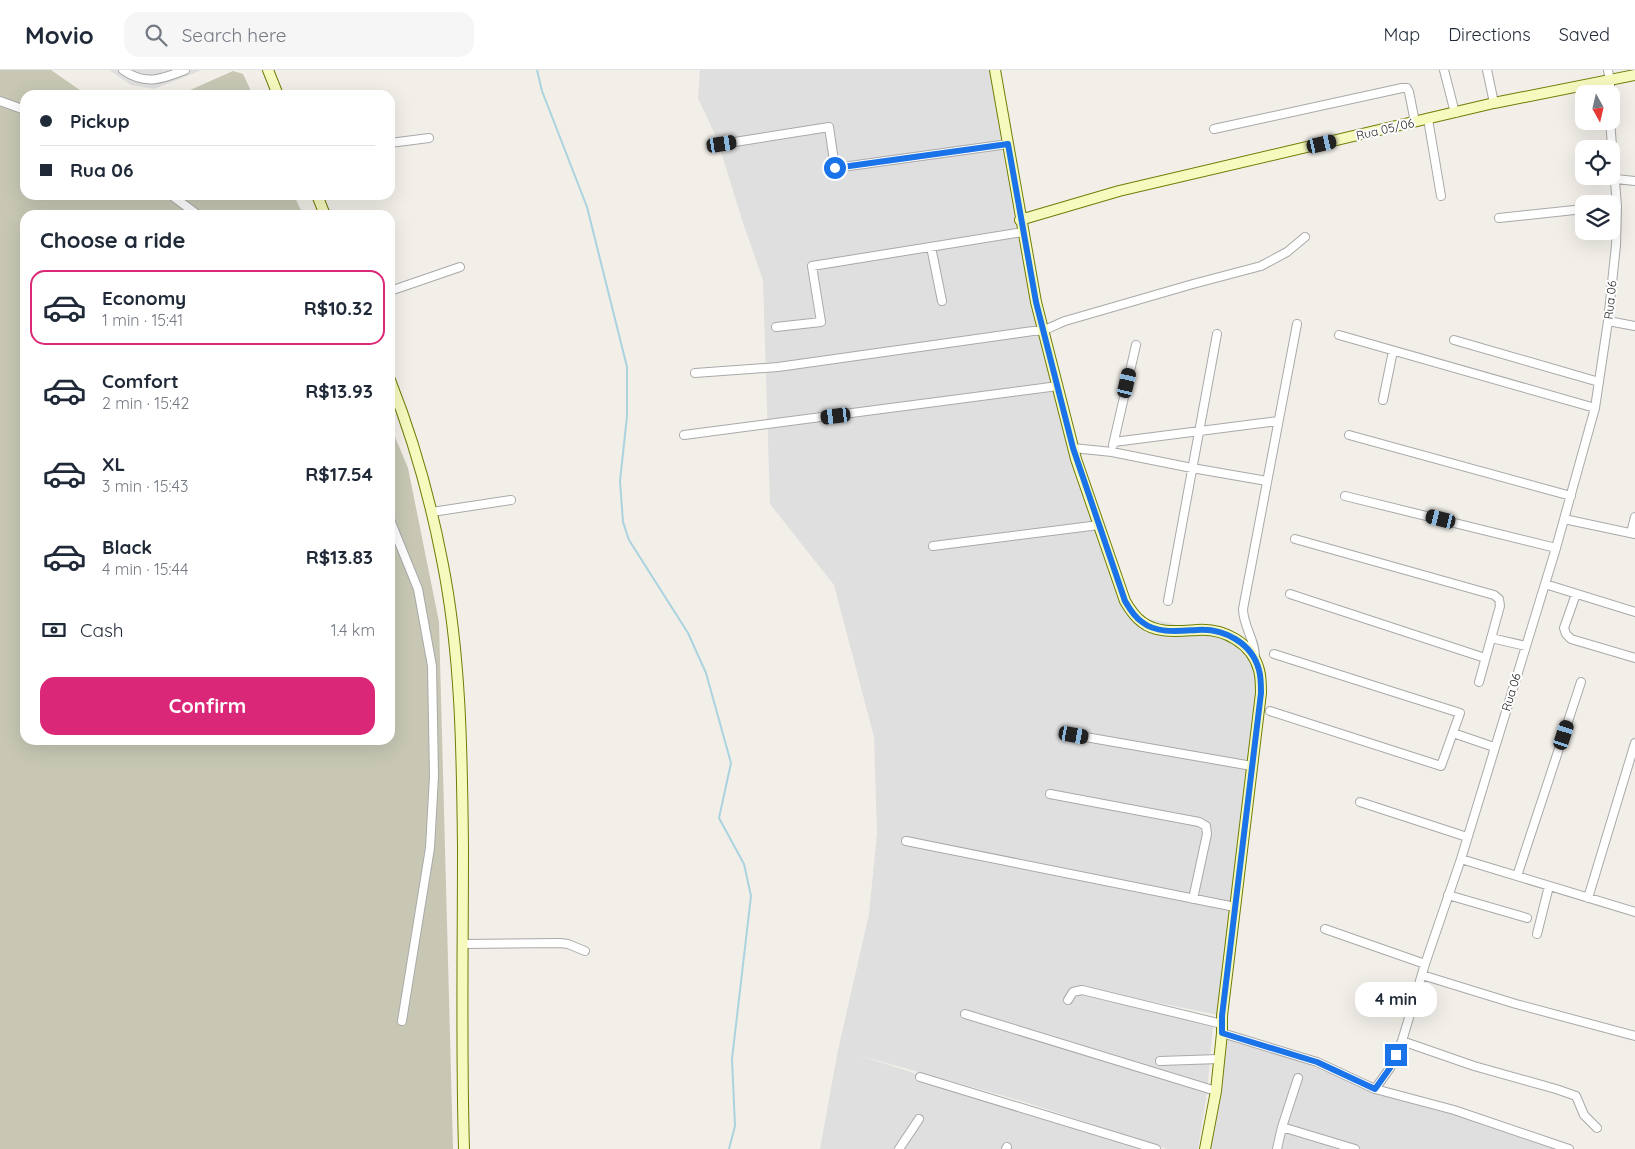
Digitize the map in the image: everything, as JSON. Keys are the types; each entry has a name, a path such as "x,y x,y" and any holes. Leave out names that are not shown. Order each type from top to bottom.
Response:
{"street":[{"path":"123,70 132,76 145,80 157,80 180,71"},
{"path":"268,70 276,90"},
{"path":"995,70 1020,220 1043,332 1073,448 1125,601 1130,610 1142,622 1167,630 1181,632 1212,630 1241,642 1249,649 1260,671 1261,693 1235,907 1216,1091 1205,1149"},
{"path":"1444,70 1455,113"},
{"path":"1487,70 1494,103"},
{"name":"Rua 05/06","path":"1020,220 1119,192 1428,120 1609,75 1635,75"},
{"path":"1214,130 1402,88 1407,88 1409,92 1415,122"},
{"path":"0,101 20,108"},
{"path":"1428,120 1441,196"},
{"path":"722,144 830,127 835,168 1008,144"},
{"path":"395,142 429,138"},
{"path":"1620,179 1635,181"},
{"path":"178,200 191,210"},
{"path":"1499,218 1575,210"},
{"path":"776,327 821,322 812,266 1023,232"},
{"path":"695,373 778,367 1033,331 1043,332 1065,321 1261,266 1287,252 1305,237"},
{"name":"Rua 06","path":"1375,1089 1390,1068 1402,1041 1425,964 1461,859 1556,548 1596,408 1608,321 1616,240"},
{"path":"931,247 942,300"},
{"path":"395,289 460,267"},
{"path":"1608,321 1635,326"},
{"path":"1255,659 1256,649 1243,616 1243,609 1297,324"},
{"path":"1168,601 1216,334"},
{"path":"1339,335 1596,408"},
{"path":"1454,340 1599,382"},
{"path":"1112,452 1136,344"},
{"path":"1383,400 1393,351"},
{"path":"684,435 1058,386"},
{"path":"395,394 414,448 432,512 443,562 453,638 462,748 464,1149"},
{"path":"1114,442 1278,421"},
{"path":"1349,435 1571,496"},
{"path":"1073,448 1112,452 1267,481"},
{"path":"1345,496 1556,548"},
{"path":"432,512 511,500"},
{"path":"1564,519 1633,534 1635,517"},
{"path":"933,546 1099,524"},
{"path":"395,532 418,589 432,666 434,776 430,848 402,1021"},
{"path":"1295,539 1494,595 1499,599 1500,606 1479,682"},
{"path":"1545,584 1635,612"},
{"path":"1290,594 1485,658"},
{"path":"1576,594 1564,628 1566,634 1571,638 1635,658"},
{"path":"1491,638 1526,646"},
{"path":"1270,711 1442,766 1460,714 1274,654"},
{"path":"1517,876 1581,682"},
{"path":"1453,732 1494,747"},
{"path":"1074,735 1252,766"},
{"path":"1588,898 1635,744"},
{"path":"1050,794 1199,822 1206,826 1207,834 1193,899"},
{"path":"1360,802 1467,837"},
{"path":"906,841 1235,907"},
{"path":"1461,859 1635,912"},
{"path":"1537,934 1550,886"},
{"path":"1448,895 1527,918"},
{"path":"1324,929 1425,964"},
{"path":"463,944 560,943 585,951"},
{"path":"1422,975 1516,1004 1635,1036"},
{"path":"1068,1000 1073,992 1082,990 1222,1028 1317,1062 1375,1089 1454,1110 1569,1149"},
{"path":"965,1014 1216,1091"},
{"path":"1402,1041 1474,1066 1576,1096 1584,1115 1597,1128"},
{"path":"1160,1061 1219,1059"},
{"path":"920,1077 1156,1149"},
{"path":"1277,1149 1298,1078"},
{"path":"899,1149 919,1119"},
{"path":"1282,1127 1355,1149"}],"shaded area":[{"path":"0,70 51,70 80,90 20,90 20,200 296,200 301,210 20,210 20,745 395,745 395,437 408,468 439,622 453,1149 0,1149"},
{"path":"109,70 202,70 154,89 131,85"},
{"path":"700,70 994,70 1036,302 1099,525 1136,616 1232,637 1258,665 1258,724 1222,1016 1112,993 1213,1027 1207,1093 1198,1149 1167,1149 1022,1101 858,1055 1150,1149 820,1149 838,1050 869,914 877,833 874,737 834,585 770,504 763,280 717,139 698,98"},
{"path":"233,71 243,74 251,90 190,90"},
{"path":"1222,1033 1375,1089 1567,1149 1204,1149"}],"waterway":[{"path":"537,70 542,91 587,207 627,367 627,416 620,481 623,522 629,540 688,633 706,673 731,763 719,818 744,864 751,896 732,1059 735,1126 729,1149"}],"route":[{"path":"835,168 1008,144 1036,302 1073,448 1125,601 1130,610 1142,622 1154,628 1181,632 1212,630 1241,642 1249,649 1260,671 1261,693 1222,1016 1222,1033 1317,1062 1375,1089 1390,1068 1396,1055"}]}
